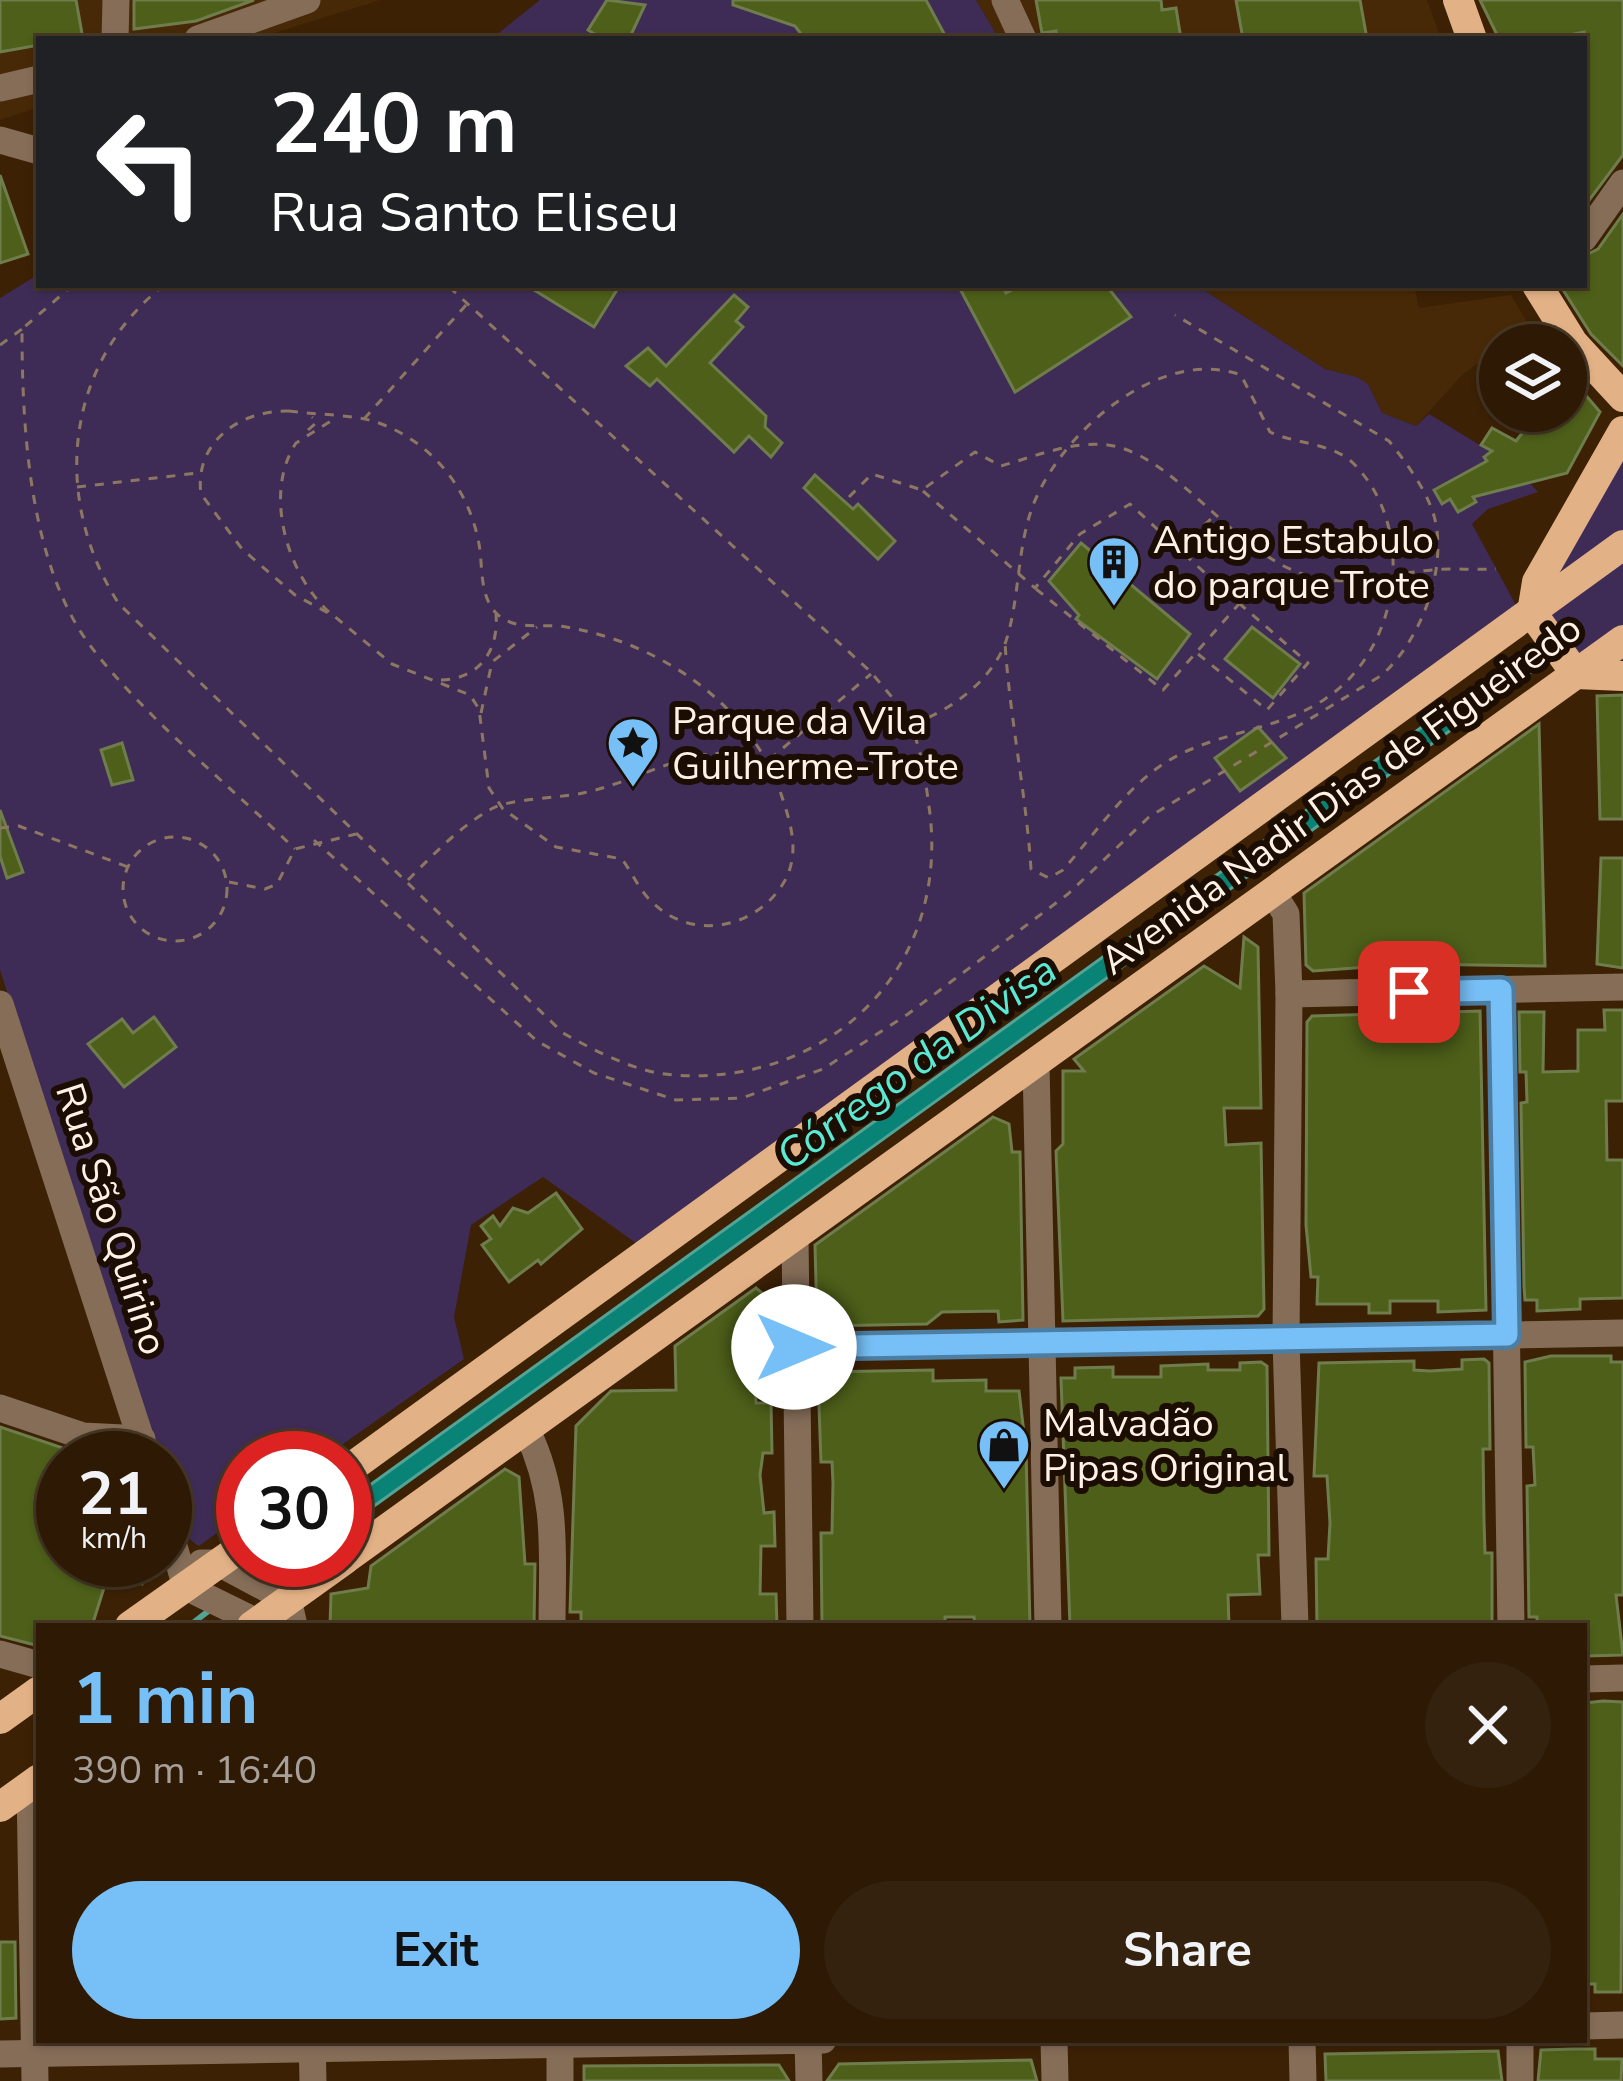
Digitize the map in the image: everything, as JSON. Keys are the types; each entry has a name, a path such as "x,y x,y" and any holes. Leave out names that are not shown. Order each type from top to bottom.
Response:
{"main road":[{"path":"1458,0 1471,36"},
{"path":"1543,288 1573,343 1623,397"},
{"path":"1623,431 1537,582 1532,613 1576,674 1623,676"},
{"name":"Avenida Nadir Dias de Figueiredo","path":"372,1452 1623,545"},
{"name":"Avenida Nadir Dias de Figueiredo","path":"372,1541 1623,640"},
{"path":"133,1623 170,1587"},
{"name":"Avenida Nadir Dias de Figueiredo","path":"260,1623 292,1617 320,1587"},
{"path":"0,1719 36,1692"},
{"path":"0,1807 34,1782"}],"street":[{"path":"115,36 116,0"},
{"path":"1005,0 1022,36"},
{"path":"206,36 294,4"},
{"path":"0,88 36,80"},
{"path":"0,140 36,150"},
{"path":"1587,234 1623,183"},
{"path":"1273,892 1286,914 1289,994 1286,1341 1295,1623"},
{"path":"1289,994 1623,987"},
{"path":"1501,990 1511,1623"},
{"name":"Rua São Quirino","path":"0,1004 139,1431"},
{"path":"1036,1064 1048,1623"},
{"path":"795,1237 800,1623"},
{"path":"794,1347 1623,1333"},
{"path":"0,1408 67,1431"},
{"path":"527,1431 547,1470 552,1501 552,1623"},
{"path":"192,1582 254,1623"},
{"path":"263,1587 292,1617"},
{"path":"0,1654 36,1664"},
{"path":"1587,1678 1623,1678"},
{"path":"34,1782 35,2067"},
{"path":"1587,2026 1623,2025"},
{"path":"0,2054 35,2067 312,2045 477,2043"},
{"path":"560,2043 560,2081"},
{"path":"808,2043 809,2081"},
{"path":"1054,2043 1055,2081"},
{"path":"1302,2043 1303,2081"},
{"path":"1520,2043 1520,2081"},
{"path":"312,2045 313,2081"}],"path":[{"path":"0,345 69,288"},
{"path":"160,288 144,301 112,345 75,447 76,488 93,564 118,604 563,1033 595,1051 669,1075 731,1075 794,1059 846,1029 877,1000 902,964 928,895 933,839 910,724 872,673 450,288"},
{"path":"363,420 467,304"},
{"path":"314,840 537,1041 594,1073 676,1100 742,1098 823,1070 908,1014 1068,894 1149,817 1382,675 1401,658 1423,621 1437,530 1414,473 1389,441 1175,315"},
{"path":"22,328 22,407 46,554 90,646 295,849"},
{"path":"1222,368 1241,375 1270,432 1351,460 1368,481 1394,553 1394,578 1388,618 1328,698 1289,717 1194,745 1154,770 1063,870 1049,878 1031,869 1026,798 1010,718 1005,643 1015,570 1031,508 1069,447 1093,418 1138,388 1174,375 1222,368"},
{"path":"334,616 295,595 242,549 206,506 200,473 212,444 241,420 279,411 382,424 457,482 472,517 484,587 496,613 494,644 478,667 458,679 431,679"},
{"path":"305,413 317,422 285,464 284,528 305,584 368,649 470,695 481,717"},
{"path":"299,440 336,418"},
{"path":"922,490 975,452 1001,466 1069,447 1118,447 1151,464 1247,543 1296,572 1342,584 1432,570 1496,569"},
{"path":"76,488 200,473"},
{"path":"849,497 872,474 922,490 1163,690 1239,604"},
{"path":"1035,588 1080,534 1130,504 1309,663 1267,710 1196,652"},
{"path":"1179,549 1215,515"},
{"path":"496,613 518,624 539,626 604,638 671,667 724,706 770,759 794,842 791,865 766,904 731,925 674,916 656,906 622,860 556,847 499,804 485,772 481,717 485,677 496,657 539,626"},
{"path":"910,724 962,700 1005,643"},
{"path":"770,759 872,673"},
{"path":"406,882 455,832 499,804 592,791 680,757 745,752 770,759"},
{"path":"0,828 19,826 128,867"},
{"path":"227,882 265,889 277,884 295,849 314,840 357,834"},
{"path":"178,836 211,850 227,882 227,900 209,929 195,938 162,940 134,922 126,907 128,867 144,846 178,836"}],"shaded area":[{"path":"0,0 380,0 265,36 36,36 36,108 0,120"},
{"path":"540,0 976,0 997,36 495,36"},
{"path":"976,0 1427,0 1440,36 997,36"},
{"name":"Parque da Vila Guilherme-Trote","path":"36,276 36,288 1201,288 1325,369 1368,384 1382,413 1416,426 1429,414 1514,466 1538,492 1488,509 1472,524 1517,607 636,1243 543,1177 471,1225 454,1317 464,1359 361,1431 216,1431 216,1534 199,1546 192,1541 192,1431 149,1431 0,970 0,298"},
{"path":"1201,288 1415,288 1419,308 1511,295 1528,324 1479,324 1479,362 1416,426 1382,413 1368,384 1325,369"},
{"path":"1623,447 1623,668 1575,660 1543,614 1544,593"}],"water":[{"path":"1526,652 1537,668 372,1508 372,1484"}],"building":[{"path":"0,0 76,0 82,36 36,36 36,46 0,52"},
{"path":"134,0 254,0 196,21 134,29"},
{"path":"607,0 645,5 630,36 598,36 588,30"},
{"path":"733,0 926,0 945,36 803,36 795,26 733,5"},
{"path":"1036,0 1161,0 1162,10 1176,8 1181,36 1057,36 1056,31 1042,33"},
{"path":"1236,0 1360,0 1366,36 1242,36"},
{"path":"1480,0 1623,0 1623,155 1587,203 1587,36 1584,32 1498,36"},
{"path":"0,175 28,254 0,263"},
{"path":"1623,214 1623,366 1591,334 1562,288 1587,288 1587,254 1598,249"},
{"path":"531,288 618,288 594,327"},
{"path":"960,288 1004,288 1006,293 1015,288 1108,288 1131,317 1015,392"},
{"path":"734,295 748,307 736,321 743,327 710,363 766,416 765,427 782,443 771,457 749,436 734,452 657,379 650,386 626,366 648,348 666,366"},
{"path":"1587,397 1600,412 1567,473 1473,497 1476,502 1458,512 1450,499 1442,504 1434,490 1487,461 1484,457 1492,451 1481,445 1489,432 1516,441 1523,432 1587,432"},
{"path":"815,475 853,509 858,504 895,541 878,559 804,488"},
{"name":"Antigo Estabulo do parque Trote","path":"1081,543 1190,634 1157,679 1076,619 1079,615 1049,581"},
{"path":"1252,627 1300,664 1273,698 1225,659"},
{"path":"1623,695 1623,819 1600,819 1597,696"},
{"path":"1539,724 1545,966 1411,964 1313,971 1306,965 1304,893"},
{"path":"1258,727 1286,758 1240,791 1215,758"},
{"path":"122,743 133,780 112,785 101,750"},
{"path":"0,810 23,872 7,878 0,856"},
{"path":"1601,858 1623,858 1623,968 1597,964"},
{"path":"1244,937 1258,947 1261,1108 1224,1108 1226,1145 1261,1143 1264,1309 1258,1316 1063,1321 1056,1151 1063,1144 1063,1071 1084,1071 1074,1059 1204,966 1240,988"},
{"path":"1604,1010 1623,1010 1623,1101 1606,1101 1607,1160 1623,1160 1623,1298 1580,1299 1580,1309 1537,1311 1537,1300 1525,1300 1524,1286 1521,1103 1527,1102 1526,1072 1520,1072 1519,1012 1544,1012 1543,1072 1578,1071 1578,1030 1605,1030"},
{"path":"1480,1011 1486,1310 1438,1312 1438,1301 1390,1301 1390,1313 1369,1313 1369,1304 1317,1304 1318,1277 1311,1277 1306,1225 1307,1022 1312,1016"},
{"path":"154,1017 176,1047 124,1087 88,1044 122,1019 133,1033"},
{"path":"993,1117 1009,1124 1012,1152 1020,1152 1023,1320 999,1322 998,1311 942,1312 927,1324 823,1326 817,1320 815,1245"},
{"path":"556,1193 582,1229 541,1264 538,1260 509,1282 482,1245 491,1239 481,1226 493,1216 500,1226 513,1208 528,1213"},
{"path":"756,1288 769,1299 770,1373 755,1373 756,1403 771,1403 772,1453 763,1453 760,1475 764,1513 774,1512 775,1546 761,1546 760,1594 776,1594 777,1623 581,1623 581,1612 570,1612 576,1426 611,1391 676,1390 675,1346"},
{"path":"1551,1356 1611,1356 1611,1362 1623,1362 1623,1595 1616,1595 1623,1655 1587,1656 1587,1623 1537,1623 1537,1617 1529,1617 1527,1486 1535,1485 1533,1447 1526,1447 1525,1362"},
{"path":"1462,1360 1489,1363 1490,1449 1483,1449 1485,1553 1492,1553 1492,1623 1317,1623 1316,1559 1328,1559 1330,1523 1327,1476 1314,1476 1319,1363 1414,1361 1414,1370 1430,1371 1462,1369"},
{"path":"1240,1363 1267,1366 1269,1555 1258,1555 1260,1594 1228,1595 1229,1623 1070,1623 1061,1378 1075,1378 1075,1368 1113,1367 1113,1377 1161,1377 1161,1366 1208,1364 1208,1370 1240,1370"},
{"path":"933,1370 933,1381 986,1380 986,1391 1019,1391 1026,1450 1030,1623 975,1623 974,1617 945,1617 945,1623 822,1623 821,1533 832,1533 833,1483 832,1462 821,1462 818,1377 822,1372"},
{"path":"0,1427 36,1439 36,1587 104,1587 93,1623 36,1623 36,1645 0,1636"},
{"path":"505,1469 519,1477 525,1564 535,1564 534,1623 330,1623 331,1594 372,1587 372,1565"},
{"path":"1623,1702 1621,1992 1595,1992 1595,1984 1587,1984 1587,1703"},
{"path":"0,1942 15,1942 16,2018 0,2019"},
{"path":"1595,2049 1595,2059 1622,2059 1621,2081 1538,2081 1541,2050"},
{"path":"1498,2051 1502,2081 1326,2081 1325,2054"},
{"path":"1031,2060 1037,2081 827,2081 839,2064"},
{"path":"779,2065 789,2081 584,2081 584,2066"}],"waterway":[{"name":"Córrego da Divisa","path":"193,1623 211,1609"}],"place":[{"name":"Antigo Estabulo do parque Trote","path":"1114,608"},
{"name":"Parque da Vila Guilherme-Trote","path":"633,789"},
{"name":"Malvadão Pipas Original","path":"1004,1491"}],"route":[{"path":"794,1347 1507,1335 1501,990 1409,992"}]}
